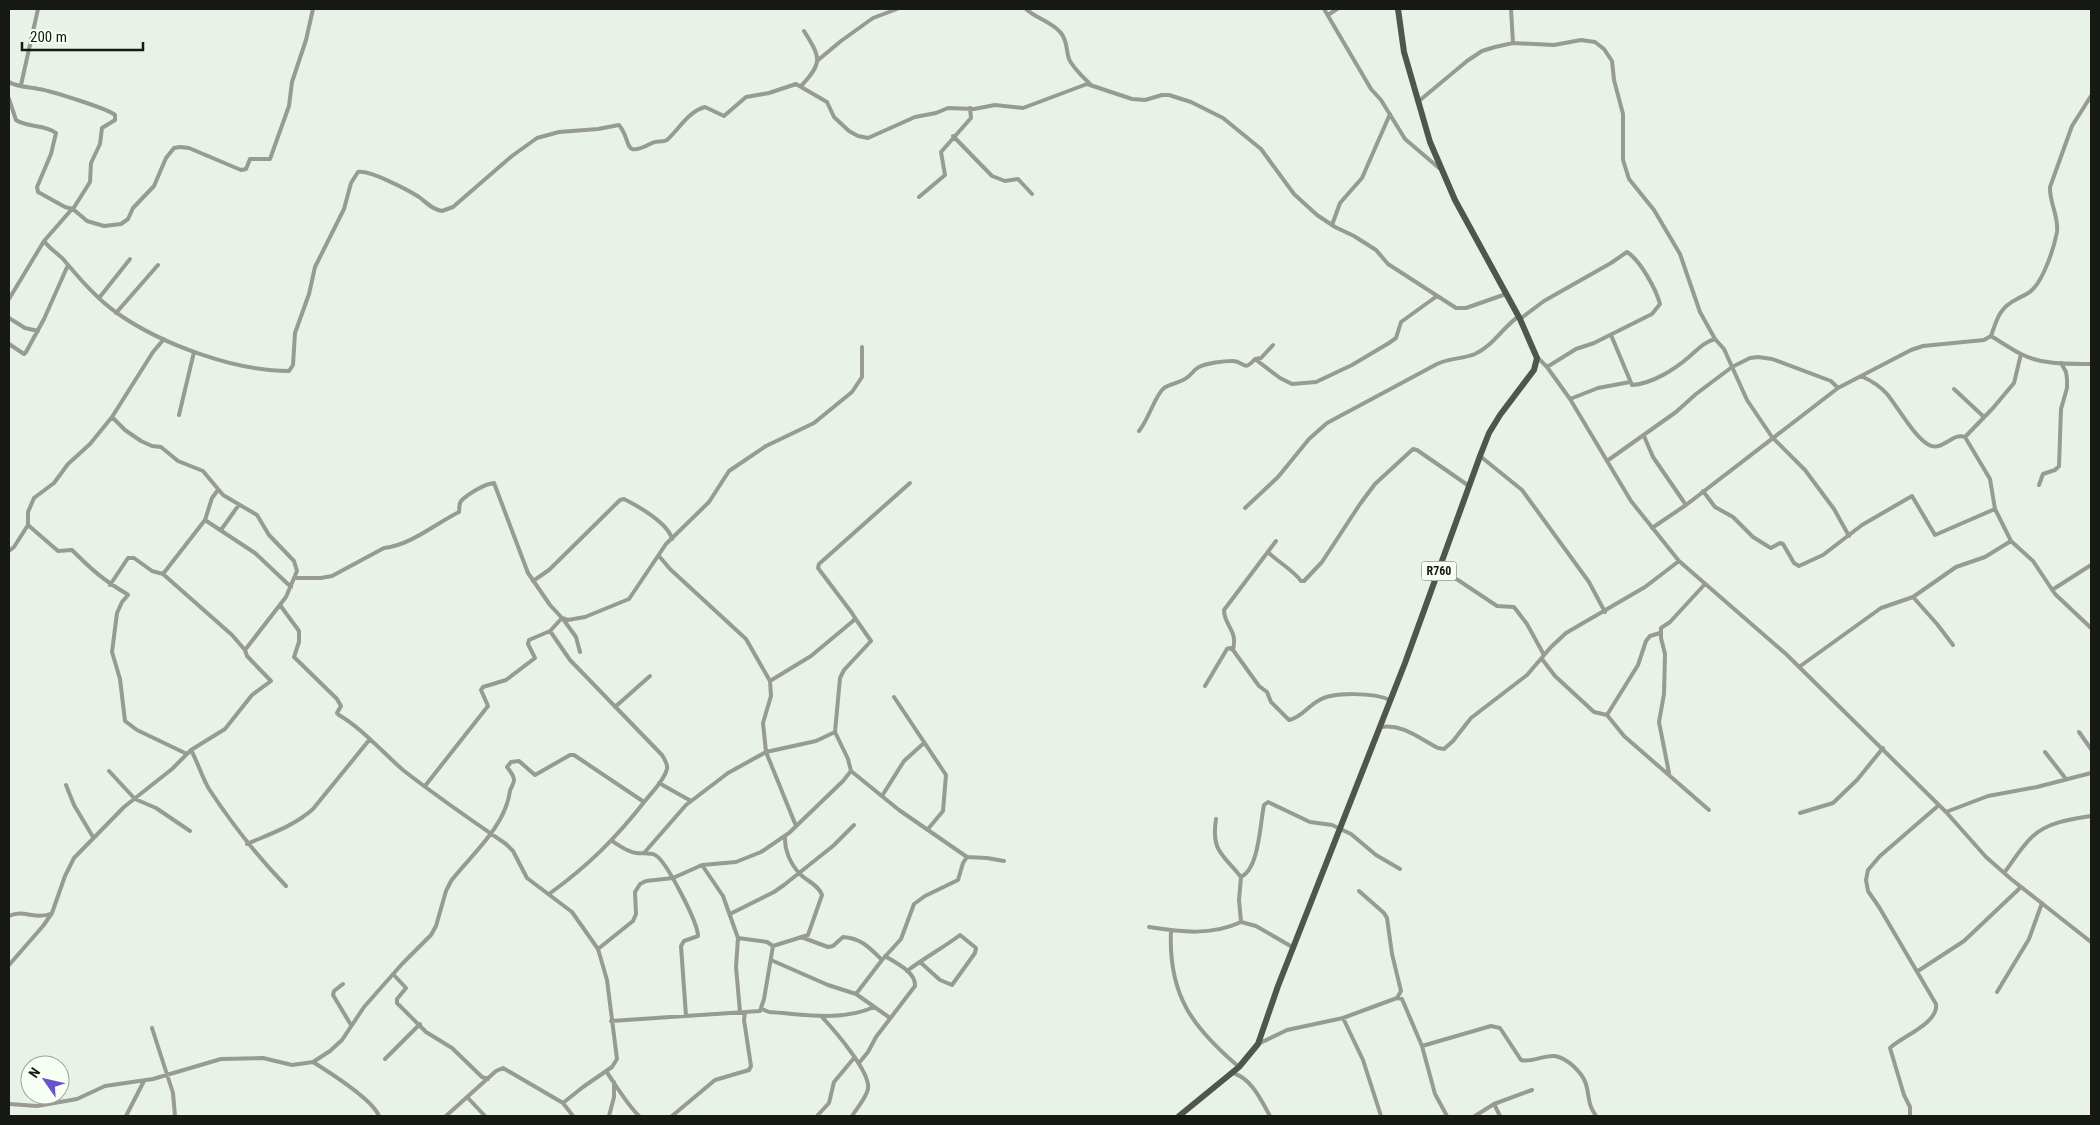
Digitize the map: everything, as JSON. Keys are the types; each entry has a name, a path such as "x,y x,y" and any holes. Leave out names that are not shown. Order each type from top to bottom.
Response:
{"main road":[{"path":"1398,9 1402,42 1417,102 1430,142 1455,200 1520,318 1537,358"},
{"name":"R760","path":"1179,1116 1233,1073 1258,1044 1278,986 1380,727 1489,433 1500,415 1534,370 1537,358"}],"street":[{"path":"21,85 38,9"},
{"path":"9,99 16,120 25,125 48,128 56,133 52,154 37,187 38,192 46,198 72,209 82,218 94,224 104,226 122,224 128,218 133,208 154,186 166,158 174,148 180,147 200,152 241,170 246,169 250,159 270,159 288,106 292,82 306,40 313,9"},
{"path":"801,86 814,70 818,61 841,40 874,18 897,9"},
{"path":"1026,9 1061,32 1066,42 1071,62 1090,84"},
{"path":"1324,9 1371,88 1405,139 1442,171"},
{"path":"1328,15 1337,9"},
{"path":"1511,9 1513,43"},
{"path":"804,31 817,53 818,61"},
{"path":"1417,102 1482,51 1513,43 1554,46 1571,41 1588,41 1599,44 1612,61 1624,122 1624,168 1629,179 1654,210 1680,254 1698,306 1715,339 1724,348 1747,400 1772,437 1805,470 1834,509 1848,536"},
{"path":"9,82 63,94 115,115 115,120 102,128 100,132 100,144 91,163 90,182 72,209 44,241 9,299"},
{"path":"44,241 99,298 116,313 138,327 194,352 218,360 289,371 291,368 294,333 309,294 315,267 344,208 351,183 358,172 366,172 377,176 410,191 437,210 447,211 478,187 527,144 548,134 619,125 629,146 635,150 640,150 654,142 662,143 667,140 692,113 703,107 724,116 746,97 769,93 796,84 827,102 834,117 849,131 858,136 868,138 915,117 951,108 995,105 1027,108 1079,85 1090,84 1132,99 1145,100 1169,95 1201,106 1223,118 1261,149 1294,194 1317,215 1376,250 1388,264 1456,308 1462,309 1506,294"},
{"path":"1652,528 1686,505 1838,388 1911,350 1923,346 1984,340 1991,336 1999,312 2005,306 2028,293 2041,278 2053,248 2058,226 2050,186 2072,126 2091,96"},
{"path":"919,197 944,175 941,152 953,136 971,118 970,108"},
{"path":"1332,225 1340,202 1362,178 1390,114"},
{"path":"953,136 992,176 1006,181 1018,179 1032,194"},
{"path":"1245,508 1278,476 1309,439 1327,423 1437,364 1453,358 1474,354 1491,343 1510,322 1520,318 1544,301 1627,252 1633,256 1660,304 1658,309 1652,314 1610,335 1576,349 1547,367"},
{"path":"99,298 130,259"},
{"path":"9,344 24,354 38,331 68,265"},
{"path":"116,313 158,265"},
{"path":"1255,359 1280,378 1292,384 1316,382 1338,373 1389,343 1396,338 1402,322 1437,296"},
{"path":"9,318 26,328 38,331"},
{"path":"1610,335 1630,382"},
{"path":"1991,336 2021,354 2032,358 2061,363 2091,364"},
{"path":"9,551 14,547 28,525 28,512 34,498 56,482 68,464 90,444 112,417 153,352 164,339"},
{"path":"1570,399 1598,388 1630,382 1637,384 1660,375 1683,361 1702,345 1715,339"},
{"path":"1139,431 1148,419 1161,390 1186,379 1196,368 1210,363 1234,361 1244,366 1250,365 1255,359 1261,358 1273,346"},
{"path":"563,618 568,620 585,617 629,599 672,538 709,502 729,471 766,446 814,423 852,392 862,377 862,347"},
{"path":"179,415 194,352"},
{"path":"1965,437 2014,383 2021,354"},
{"path":"1537,358 1547,367 1570,399 1631,501 1680,561 1705,584 1730,603 1883,748 1946,812 1986,857 2091,942"},
{"path":"1607,461 1644,436 1732,367 1750,358 1772,359 1831,381 1838,388"},
{"path":"2039,485 2043,474 2055,470 2059,466 2061,409 2067,379 2066,372 2061,363"},
{"path":"1861,376 1874,382 1887,394 1898,411 1928,445 1936,447 1959,436 1965,437 1990,479 1995,509 2011,542 2032,561 2052,590 2067,607 2091,628"},
{"path":"1954,389 1984,417"},
{"path":"112,417 125,430 141,441 152,446 161,447 178,461 200,469 218,490 238,506 257,515 269,534 294,561 296,567 295,578 291,587 280,605 245,650"},
{"path":"1644,436 1653,457 1686,505"},
{"path":"1268,552 1280,564 1294,572 1301,581 1304,581 1322,562 1375,484 1413,449 1418,450 1469,486"},
{"path":"1480,456 1522,490 1589,582 1605,612"},
{"path":"295,578 332,576 367,556 418,535 459,512 461,501 486,484 494,483 506,518 517,539 525,565 533,581 576,637 580,652"},
{"path":"910,483 819,564 818,568 871,641 842,672 835,732 848,759 851,771 899,810 928,828 967,858 987,858 1004,861"},
{"path":"163,574 205,520 212,498 218,490"},
{"path":"1704,491 1715,507 1733,517 1753,537 1771,548 1780,543 1783,544 1794,563 1799,566 1823,555 1862,525 1912,496 1935,535 1995,509"},
{"path":"533,581 549,570 620,500 624,499 634,504 663,524 670,532 672,538"},
{"path":"221,530 238,506"},
{"path":"205,520 255,553 291,587"},
{"path":"28,525 58,551 72,550 95,573 128,596 122,602 117,613 112,652 120,679 125,720 137,730 187,754"},
{"path":"1276,540 1224,610 1224,615 1234,635 1233,650 1259,686 1266,692 1271,702 1289,720 1324,698 1363,695 1381,696 1390,700"},
{"path":"1799,667 1881,608 1913,598 1956,568 1985,557 2011,542"},
{"path":"659,556 670,570 746,639 770,680 771,696 763,723 766,752 796,826"},
{"path":"9,965 42,928 52,913 70,864 113,816 172,769 191,750 225,729 252,695 271,681 247,656 245,650 232,635 163,574 152,571 132,557 128,558 110,585"},
{"path":"1380,727 1399,727 1438,748 1444,748 1453,741 1471,718 1527,676 1566,633 1645,588 1680,561"},
{"path":"2052,590 2091,565"},
{"path":"1439,570 1458,580 1497,606 1514,607 1534,636 1543,657 1555,676 1594,712 1607,715 1624,736 1709,810"},
{"path":"1669,774 1659,722 1664,694 1665,654 1660,628 1670,622 1705,584"},
{"path":"1913,598 1953,645"},
{"path":"280,605 299,631 299,642 294,656 337,699 341,706 337,713 360,729 424,786 512,850 530,882 572,912 598,949 606,980 617,1054 615,1062 606,1072 563,1103"},
{"path":"424,786 488,706 481,690 483,687 506,680 533,659 535,654 528,644 529,640 550,631 563,618"},
{"path":"770,680 812,656 843,631 855,618"},
{"path":"549,894 612,841 659,783 667,770 665,759 570,660 550,631"},
{"path":"1607,715 1638,665 1648,638 1660,633"},
{"path":"1205,686 1226,651 1229,648 1233,650"},
{"path":"616,708 650,676"},
{"path":"894,697 944,771 947,779 943,811 928,828"},
{"path":"644,853 691,801 728,773 766,752 816,741 835,732"},
{"path":"2079,732 2091,749"},
{"path":"247,844 277,832 303,818 313,809 370,739"},
{"path":"882,796 904,761 924,743"},
{"path":"1800,813 1833,803 1857,780 1883,748"},
{"path":"191,750 208,787 247,844 286,886"},
{"path":"2045,752 2066,779"},
{"path":"9,1104 37,1106 77,1099 105,1086 166,1076 212,1060 263,1058 292,1065 313,1062 336,1046 358,1014 431,935 436,926 449,886 502,816 510,797 514,779 507,765 511,762 519,762 535,775 570,755 574,755 644,802"},
{"path":"109,771 135,798 156,808 190,831"},
{"path":"598,949 633,921 636,914 635,892 640,884 646,881 673,878 702,865 736,862 768,849 796,826 851,771"},
{"path":"1946,812 1988,796 2037,787 2091,773"},
{"path":"659,783 691,801"},
{"path":"66,786 74,805 94,837"},
{"path":"1241,877 1247,874 1251,866 1258,842 1264,805 1267,802 1310,822 1332,825 1339,830 1351,834 1376,855 1400,869"},
{"path":"1910,1116 1910,1107 1890,1050 1892,1046 1912,1034 1936,1012 1936,1004 1880,907 1868,891 1866,880 1868,870 1880,856 1939,805"},
{"path":"2004,873 2032,837 2040,830 2065,821 2091,816"},
{"path":"1216,819 1214,836 1216,843 1225,860 1241,877 1239,900 1241,922"},
{"path":"730,914 774,892 833,846 854,825"},
{"path":"773,946 806,936 810,932 822,895 816,887 799,873 786,850 785,836"},
{"path":"612,841 631,852 651,853 661,859 673,878 698,933 697,937 684,941 681,946 686,1016"},
{"path":"856,994 884,958 901,940 914,904 925,896 958,880 963,863 967,858"},
{"path":"702,865 722,896 738,938 736,967 740,1012"},
{"path":"1918,971 1964,941 2020,886"},
{"path":"1258,1044 1287,1030 1343,1018 1396,998 1401,990 1392,954 1389,922 1384,913 1359,892"},
{"path":"1997,992 2029,940 2042,903"},
{"path":"9,916 21,912 43,917 52,913"},
{"path":"1149,927 1184,932 1217,930 1241,922 1256,926 1294,948"},
{"path":"1171,930 1172,966 1177,991 1184,1006 1213,1044 1239,1067"},
{"path":"907,971 920,962 941,949 960,935 976,948 975,953 952,985 940,980 920,962"},
{"path":"801,937 828,947 833,946 843,937 865,943 884,958 907,971 915,980 915,986 876,1037 868,1052 859,1063"},
{"path":"738,938 767,942 773,946"},
{"path":"611,1021 757,1012 762,1009 773,946"},
{"path":"771,960 828,985 856,994 890,1018"},
{"path":"393,974 406,988 398,999 398,1003 426,1032 459,1054 482,1077 488,1079"},
{"path":"343,984 333,995 351,1025"},
{"path":"1396,998 1404,1001 1422,1046 1435,1094 1447,1116"},
{"path":"762,1009 769,1012 822,1017 864,1012 874,1008"},
{"path":"672,1116 715,1080 749,1070 751,1066 744,1020 745,1012"},
{"path":"822,1017 859,1063 868,1089 852,1116"},
{"path":"1343,1018 1363,1060 1382,1116"},
{"path":"385,1059 420,1024"},
{"path":"1422,1046 1491,1026 1500,1028 1524,1062 1542,1056 1556,1056 1571,1064 1584,1080 1589,1105 1596,1116"},
{"path":"152,1028 174,1101 175,1116"},
{"path":"817,1116 829,1103 834,1082 854,1058"},
{"path":"313,1062 364,1098 373,1106 379,1116"},
{"path":"446,1116 496,1071 503,1068 563,1103 572,1116"},
{"path":"606,1072 625,1102 639,1116"},
{"path":"1233,1073 1241,1075 1247,1081 1270,1116"},
{"path":"126,1116 144,1081"},
{"path":"609,1116 614,1097 614,1082"},
{"path":"1475,1116 1494,1104 1532,1090"},
{"path":"468,1098 485,1116"},
{"path":"1494,1104 1500,1116"}]}
